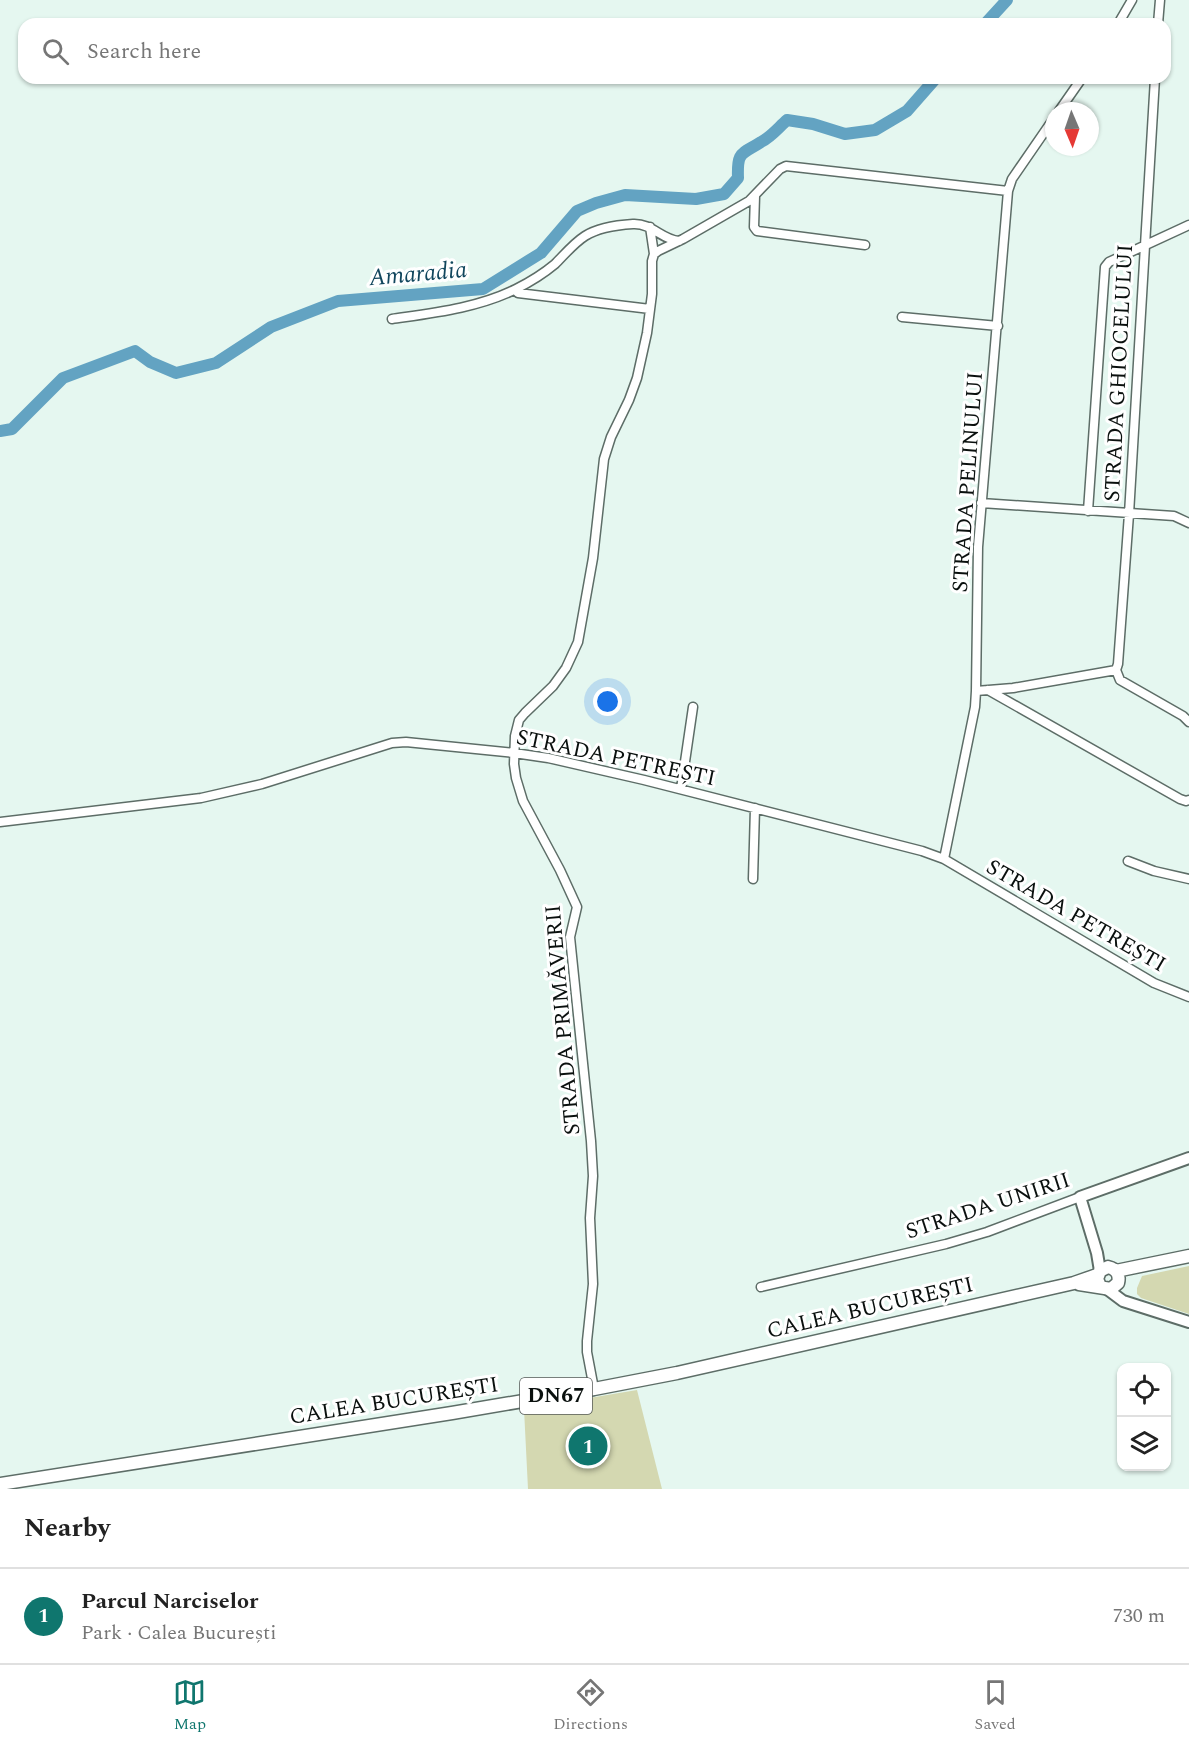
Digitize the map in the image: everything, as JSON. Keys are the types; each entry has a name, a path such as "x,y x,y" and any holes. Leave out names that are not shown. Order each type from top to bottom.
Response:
{"main road":[{"name":"STRADA UNIRII","path":"1080,1197 1189,1158"},
{"path":"1080,1197 1097,1253 1108,1278 1123,1300 1189,1322"},
{"name":"CALEA BUCUREȘTI","path":"0,1484 594,1389 676,1373 1074,1283 1108,1278 1189,1256"}],"street":[{"path":"1122,18 1132,0"},
{"path":"1158,18 1160,0"},
{"path":"1065,102 1078,84"},
{"name":"STRADA GHIOCELULUI","path":"1116,670 1129,514 1155,84"},
{"name":"STRADA PELINULUI","path":"944,859 975,707 978,547 1008,191 1012,179 1045,131"},
{"path":"654,254 755,196 780,169 791,166 1008,191"},
{"path":"755,196 754,227 757,231 865,245"},
{"path":"392,319 464,307 515,290 540,276 583,237 613,226 646,225 672,240 680,241"},
{"path":"1088,510 1105,267 1109,262 1189,225"},
{"name":"STRADA PRIMĂVERII","path":"594,1389 587,1352 592,1284 590,1218 593,1176 570,937 577,908 560,870 523,801 516,778 514,753 519,720 553,686 566,668 578,642 592,558 604,459 611,437 637,378 650,309 654,254 650,227"},
{"path":"515,290 518,293 650,309"},
{"path":"902,317 998,326"},
{"path":"981,503 1174,516 1189,523"},
{"path":"976,691 1013,688 1116,670 1120,680 1183,716 1189,722"},
{"path":"987,690 1187,801"},
{"path":"681,789 693,707"},
{"name":"STRADA PETREȘTI","path":"0,822 201,798 262,784 392,743 406,742 514,753 578,764 681,789 901,845 944,859 1154,983 1189,997"},
{"path":"753,879 755,808"},
{"path":"1128,861 1189,879"},
{"name":"STRADA UNIRII","path":"761,1287 946,1244 987,1232 1080,1197"}],"green space":[{"path":"1189,1266 1189,1314 1141,1298 1137,1294 1142,1276"},
{"path":"637,1390 662,1489 528,1489 524,1409"}],"waterway":[{"name":"Amaradia","path":"990,18 1007,0"},
{"name":"Amaradia","path":"0,431 12,429 63,378 135,351 150,362 176,373 216,363 271,327 338,301 483,289 541,253 577,211 625,195 696,199 724,194 738,178 738,163 742,155 787,120 813,124 845,134 875,130 907,111 931,84"}],"place":[{"name":"Parcul Narciselor","path":"588,1446"}]}
